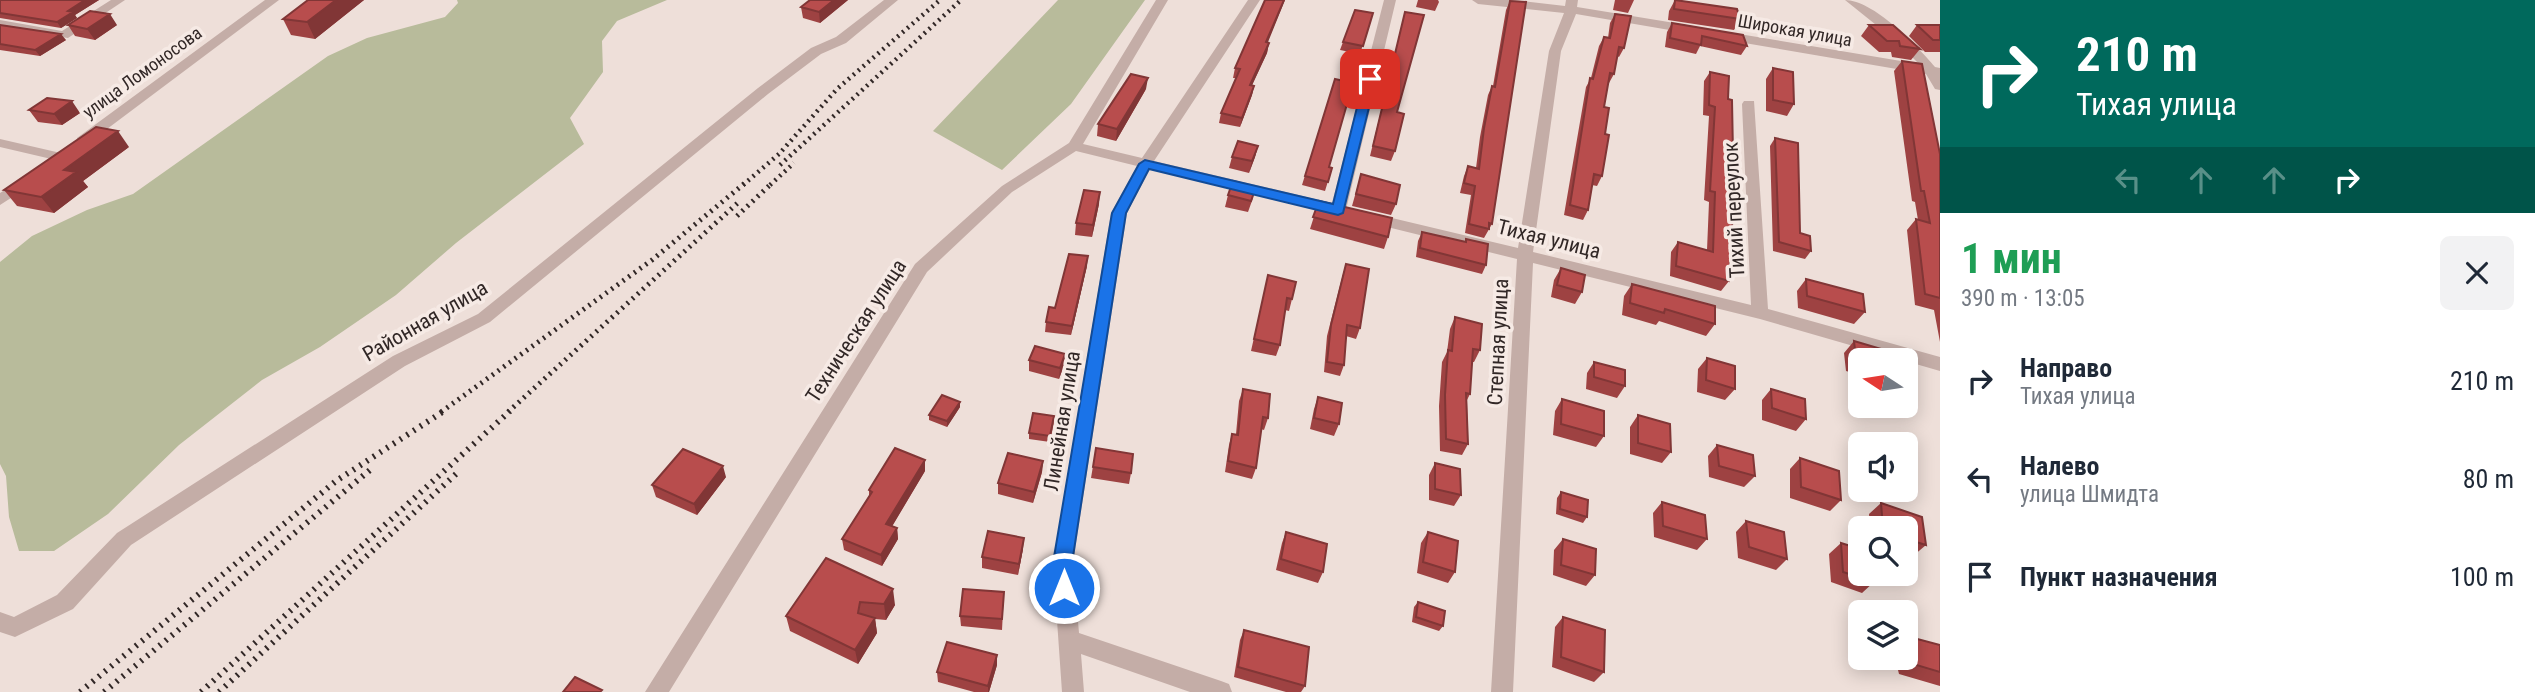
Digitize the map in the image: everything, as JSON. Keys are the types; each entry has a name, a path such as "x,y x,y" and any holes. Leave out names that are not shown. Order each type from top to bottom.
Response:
{"street":[{"path":"0,24 64,35 119,0"},
{"name":"улица Ломоносова","path":"0,200 274,0"},
{"name":"Районная улица","path":"0,622 15,627 65,601 124,539 399,360 484,318 763,90 816,51 841,40 892,0"},
{"name":"Техническая улица","path":"656,692 921,268 1007,189 1074,146 1162,0"},
{"path":"1145,164 1254,0"},
{"path":"1338,210 1390,0"},
{"name":"Широкая улица","path":"1478,0 1572,5 1936,71"},
{"path":"1851,0 1936,71 1940,86"},
{"name":"Степная улица","path":"1502,692 1525,255 1555,51 1572,5"},
{"name":"Тихий переулок","path":"1749,104 1760,313"},
{"path":"0,143 60,157"},
{"name":"Тихая улица","path":"1074,146 1760,313 1940,364"},
{"name":"Линейная улица","path":"1073,692 1063,563 1119,213 1145,164"},
{"path":"1068,639 1221,692"}],"green space":[{"path":"457,0 667,0 617,21 602,41 603,72 570,118 584,144 456,243 396,295 320,347 262,380 179,445 108,514 54,551 19,551 9,517 6,476 0,464 0,262 32,236 87,210 133,194 328,56 367,38 445,17 458,3"},
{"path":"1058,0 1145,0 1071,104 1002,170 933,131"}],"building":[{"path":"0,0 85,0 57,22 0,13"},
{"path":"308,0 336,0 307,22 283,19"},
{"path":"810,0 834,0 819,12 801,7"},
{"path":"1265,0 1284,0 1250,85 1254,86 1242,118 1221,113 1240,69 1235,68"},
{"path":"1675,0 1737,9 1740,19 1674,9"},
{"path":"1510,1 1526,2 1492,224 1489,223 1489,229 1469,224 1475,186 1464,183 1468,166 1479,169 1484,128 1492,86 1495,87"},
{"path":"1355,10 1373,13 1363,46 1343,42"},
{"path":"90,11 110,14 87,29 68,25"},
{"path":"1405,12 1424,15 1397,112 1404,114 1395,151 1373,146"},
{"path":"1615,14 1631,16 1624,48 1619,47 1614,74 1610,73 1604,107 1609,108 1605,134 1609,135 1602,176 1594,174 1588,210 1570,205 1590,78 1593,79 1604,37 1610,38"},
{"path":"1672,23 1743,35 1747,46 1702,36 1701,45 1670,38"},
{"path":"0,25 61,34 35,50 0,44"},
{"path":"1869,25 1893,25 1920,49 1900,46 1899,41 1887,41"},
{"path":"1917,25 1940,25 1940,40 1933,40"},
{"path":"1902,61 1922,64 1940,154 1940,298 1925,294 1916,219 1930,223 1924,191 1921,191"},
{"path":"1773,68 1793,72 1794,104 1773,100"},
{"path":"1710,72 1729,76 1728,99 1732,100 1733,154 1736,155 1729,281 1676,266 1678,242 1713,252 1715,192 1710,191 1715,107 1709,105"},
{"path":"1131,74 1148,78 1117,129 1098,124"},
{"path":"1335,79 1353,83 1329,167 1332,168 1328,182 1305,176"},
{"path":"47,98 72,101 54,114 29,110"},
{"path":"96,127 118,131 64,170 76,172 41,197 4,190"},
{"path":"1775,138 1798,143 1800,233 1810,236 1811,251 1779,242"},
{"path":"1238,141 1258,146 1252,161 1232,157"},
{"path":"1361,174 1400,185 1396,204 1356,194"},
{"path":"1233,181 1256,187 1251,201 1228,195"},
{"path":"1084,190 1100,192 1093,225 1076,223"},
{"path":"1319,201 1392,218 1388,237 1313,217"},
{"path":"1422,232 1488,244 1486,265 1420,248"},
{"path":"1069,254 1088,256 1072,326 1046,322 1049,307 1055,308"},
{"path":"1346,264 1369,269 1360,328 1347,325 1344,365 1327,362 1331,325"},
{"path":"1561,268 1585,275 1582,292 1557,285"},
{"path":"1268,275 1296,282 1292,299 1287,298 1280,345 1254,339"},
{"path":"1806,279 1863,294 1865,312 1807,296"},
{"path":"1632,284 1715,306 1715,324 1665,309 1664,313 1630,303"},
{"path":"1455,317 1482,324 1480,350 1473,349 1470,394 1466,393 1468,444 1446,439 1448,350 1452,351"},
{"path":"1854,341 1878,348 1855,348"},
{"path":"1035,346 1065,354 1060,368 1029,360"},
{"path":"1707,358 1735,366 1735,389 1706,380"},
{"path":"1594,362 1625,370 1625,386 1594,377"},
{"path":"1243,389 1270,394 1268,418 1263,417 1256,468 1228,461 1232,434 1238,435"},
{"path":"1771,389 1805,399 1806,419 1772,408"},
{"path":"942,395 960,402 947,421 929,415"},
{"path":"1318,397 1342,403 1339,424 1314,418"},
{"path":"1562,399 1604,411 1604,436 1561,424"},
{"path":"1033,413 1054,416 1050,436 1029,433"},
{"path":"1638,415 1670,424 1671,452 1638,443"},
{"path":"1717,445 1753,455 1755,476 1719,466"},
{"path":"895,448 925,460 886,524 897,528 881,555 842,539 872,492 869,490"},
{"path":"1096,448 1133,454 1131,473 1093,467"},
{"path":"683,449 723,466 694,504 652,485"},
{"path":"1008,453 1043,461 1034,492 998,483"},
{"path":"1800,458 1839,471 1841,500 1801,487"},
{"path":"1435,463 1460,469 1461,495 1435,489"},
{"path":"1561,492 1588,500 1587,517 1560,509"},
{"path":"1662,502 1705,515 1707,539 1663,526"},
{"path":"1881,503 1922,517 1926,545 1918,543 1918,516 1882,516"},
{"path":"1746,521 1784,532 1787,559 1749,547"},
{"path":"988,531 1024,538 1019,564 982,557"},
{"path":"1286,532 1327,544 1323,572 1281,559"},
{"path":"1428,532 1458,541 1455,572 1423,562"},
{"path":"1563,539 1596,549 1595,575 1561,565"},
{"path":"1841,543 1848,545 1848,574 1843,572"},
{"path":"826,558 893,589 884,604 860,602 858,613 875,618 855,650 786,616"},
{"path":"963,589 1004,592 1002,619 960,616"},
{"path":"1418,602 1445,611 1443,626 1416,617"},
{"path":"1563,617 1605,630 1604,672 1561,657"},
{"path":"1244,630 1309,647 1305,686 1238,667"},
{"path":"1918,639 1940,645 1940,672 1918,665"},
{"path":"947,642 997,655 988,686 937,672"},
{"path":"575,677 602,690 563,692"}],"railway":[{"path":"743,185 779,154 837,89 940,0"},
{"path":"780,165 961,0"},
{"path":"770,185 794,163"},
{"path":"441,412 652,260 745,183"},
{"path":"737,216 772,183"},
{"path":"508,412 741,200"},
{"path":"80,692 336,481 444,411"},
{"path":"201,692 510,411"},
{"path":"104,692 370,470"},
{"path":"219,692 456,474"}],"route":[{"path":"1064,588 1063,563 1119,213 1145,164 1338,210 1370,79"}]}
